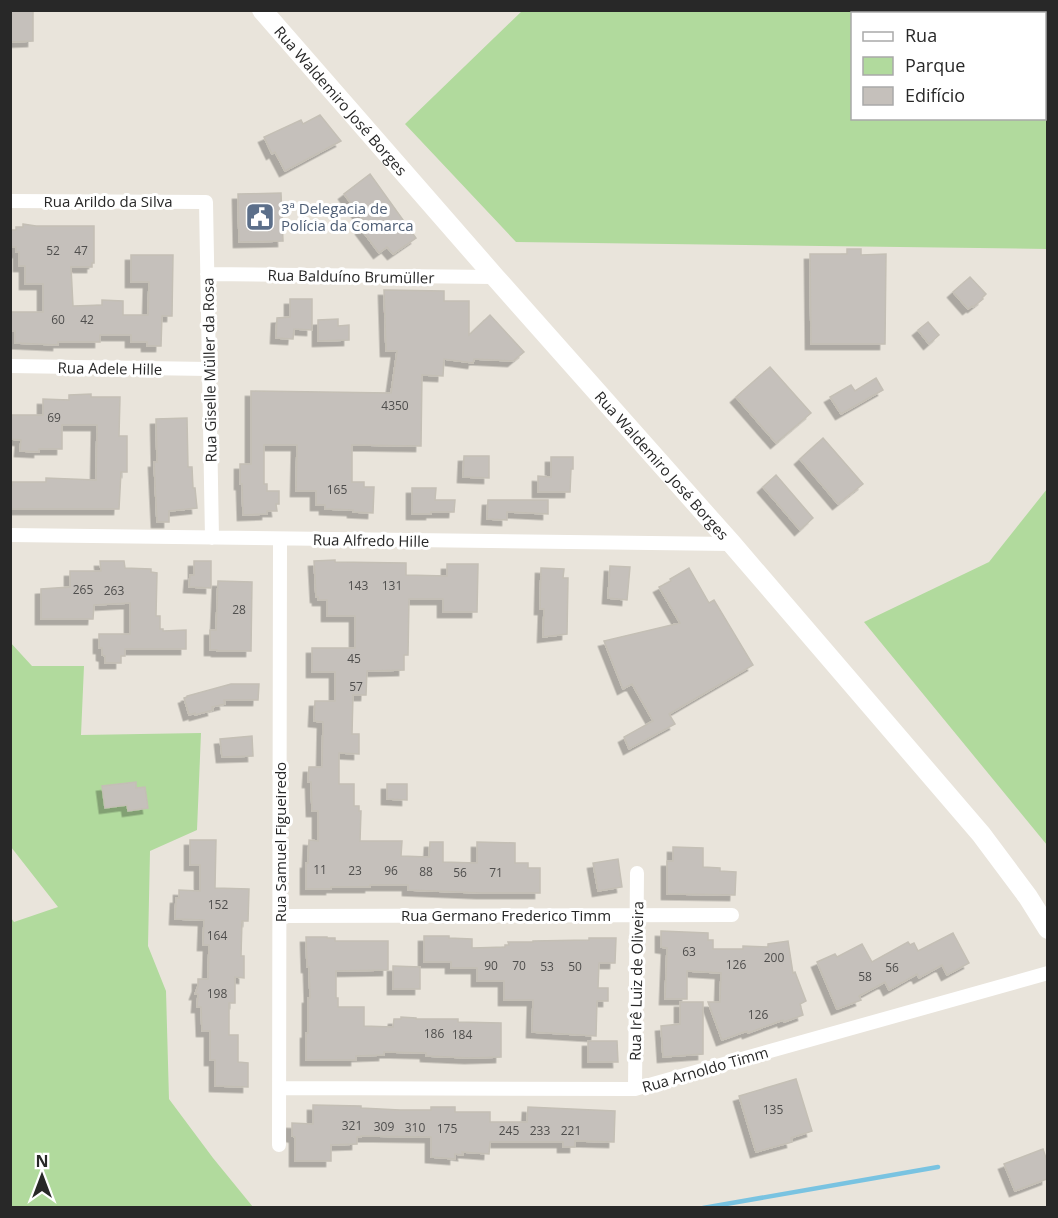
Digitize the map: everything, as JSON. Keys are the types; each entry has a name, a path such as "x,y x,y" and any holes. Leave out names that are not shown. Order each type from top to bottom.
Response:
{"main road":[{"name":"Rua Waldemiro José Borges","path":"262,10 732,544 981,834 1028,897 1047,929"}],"street":[{"name":"Rua Arildo da Silva","path":"10,201 206,202"},
{"name":"Rua Giselle Müller da Rosa","path":"206,202 212,538"},
{"name":"Rua Balduíno Brumüller","path":"207,274 495,277"},
{"name":"Rua Adele Hille","path":"10,366 209,369"},
{"name":"Rua Alfredo Hille","path":"10,535 732,544"},
{"name":"Rua Samuel Figueiredo","path":"279,1145 280,538"},
{"name":"Rua Irê Luiz de Oliveira","path":"635,1089 637,873"},
{"name":"Rua Germano Frederico Timm","path":"280,916 732,915"},
{"name":"Rua Arnoldo Timm","path":"280,1088 635,1089 1047,973"}],"green space":[{"path":"522,11 1047,11 1047,249 516,242 405,124"},
{"path":"1047,489 1047,845 864,622 989,562"},
{"path":"10,642 32,666 84,666 81,735 201,733 197,830 150,851 148,946 166,991 169,1099 253,1207 11,1207 11,918 14,922 58,907 11,847"}],"building":[{"path":"10,10 33,10 33,41 10,42"},
{"path":"320,115 341,141 285,171 275,152 272,154 264,137 301,120 303,124"},
{"path":"370,174 416,238 393,254 387,247 379,253 361,229 367,225 344,194"},
{"name":"3ª Delegacia de Polícia da Comarca","path":"281,193 283,241 239,242 238,194"},
{"path":"23,224 94,226 94,263 92,267 71,267 73,306 102,305 102,300 123,301 123,315 148,315 149,282 131,282 131,255 173,255 172,316 162,316 161,346 147,346 147,342 131,342 131,335 100,335 100,342 58,342 58,345 15,343 15,331 10,331 10,312 43,312 43,284 25,284 25,266 19,266 19,252 16,252 16,247 11,247 11,230 23,227"},
{"path":"847,249 861,249 861,255 886,254 885,344 811,344 810,254 847,254"},
{"path":"970,277 986,294 983,299 968,309 953,292"},
{"path":"384,290 444,291 444,301 469,301 469,335 490,315 524,352 513,361 474,359 473,363 444,359 443,376 422,375 421,446 352,445 352,482 364,482 364,487 374,487 373,513 325,509 325,505 316,505 316,491 296,491 297,445 264,445 264,484 267,484 267,491 279,491 277,511 267,511 267,514 243,515 240,464 251,464 251,391 391,393 397,351 386,351"},
{"path":"290,299 312,299 312,330 294,329 293,339 276,338 277,318 290,317"},
{"path":"338,319 338,326 349,325 349,340 318,341 318,320"},
{"path":"928,322 939,335 929,344 918,330"},
{"path":"770,367 811,413 776,443 736,397"},
{"path":"876,378 883,390 841,414 830,397 851,385 855,391"},
{"path":"91,394 91,397 120,397 119,436 127,436 127,472 121,472 119,509 10,509 12,482 46,482 46,478 96,480 97,425 62,425 62,449 39,449 39,452 20,451 21,440 10,439 10,415 43,415 43,399 69,400 69,395"},
{"path":"187,418 188,467 192,467 197,508 169,511 169,522 157,522 154,462 157,462 156,419"},
{"path":"823,438 863,484 838,504 800,459"},
{"path":"464,456 489,456 489,478 463,477"},
{"path":"551,457 573,457 570,492 538,492 538,476 551,477"},
{"path":"776,475 813,518 800,530 763,487"},
{"path":"412,488 436,488 435,500 455,500 454,512 412,514"},
{"path":"488,500 548,500 548,514 507,512 507,520 487,519"},
{"path":"335,560 335,562 406,563 406,575 447,576 447,564 478,564 477,612 443,612 443,599 409,599 408,655 404,655 404,670 367,671 366,695 353,695 352,734 359,734 359,754 339,753 339,784 354,784 354,806 359,806 359,811 361,811 360,841 402,841 401,856 429,857 430,842 443,842 443,862 477,863 477,842 515,843 515,863 528,863 528,868 540,868 540,893 408,890 408,885 306,889 309,840 318,841 318,811 312,811 311,782 308,782 309,767 322,767 323,722 314,721 315,701 335,701 335,672 312,672 312,648 355,648 355,616 327,616 327,600 318,600 316,597 314,561"},
{"path":"100,561 124,561 125,568 151,569 151,572 157,573 156,616 160,616 160,629 163,631 186,630 186,649 125,649 125,656 121,656 121,663 105,663 102,648 99,648 99,634 130,634 130,603 94,605 93,619 41,619 41,589 70,587 70,571 101,571"},
{"path":"194,561 211,561 211,588 189,587 190,575 194,575"},
{"path":"610,566 630,567 627,600 608,598"},
{"path":"541,568 564,569 563,578 568,578 567,634 543,637 544,609 540,609"},
{"path":"689,568 709,603 714,600 753,665 669,714 675,724 629,749 624,737 653,721 632,684 623,689 604,641 680,623 659,587"},
{"path":"218,581 252,582 251,651 210,650 210,630 216,630"},
{"path":"231,684 259,684 258,700 224,700 225,704 212,707 213,710 189,715 184,698"},
{"path":"252,736 253,756 222,757 220,739"},
{"path":"136,782 136,788 145,787 148,808 128,811 127,805 105,808 102,786"},
{"path":"387,784 407,784 407,800 387,799"},
{"path":"190,840 216,840 215,888 249,889 248,921 242,921 241,956 244,956 244,978 235,977 235,1003 229,1003 229,1035 238,1035 238,1062 248,1063 248,1087 215,1086 215,1060 210,1060 210,1031 202,1031 201,1007 197,1007 198,994 195,994 198,979 208,979 209,945 203,945 204,920 175,919 176,898 179,898 179,890 200,891 200,865 190,865"},
{"path":"673,847 703,848 703,867 736,872 735,895 667,894 667,861 673,861"},
{"path":"618,859 622,887 598,891 593,863"},
{"path":"661,931 708,933 708,940 713,940 713,949 743,949 743,946 768,947 768,944 788,941 793,973 795,972 806,1001 800,1004 803,1015 722,1040 708,1002 720,1002 721,973 687,971 687,999 665,999 667,948 661,947"},
{"path":"953,933 969,963 947,975 942,965 919,978 917,974 889,990 885,982 859,996 861,1000 837,1009 817,962 835,954 837,957 862,944 872,962 908,942 910,945 914,943 918,951"},
{"path":"424,936 472,939 472,948 505,947 509,945 508,942 616,938 615,963 599,963 598,988 608,988 608,1001 597,1001 596,1036 532,1032 533,1000 504,1000 504,981 477,981 477,968 451,968 451,962 424,962"},
{"path":"306,937 335,938 335,941 388,941 388,970 336,971 338,1007 364,1007 364,1026 393,1027 394,1019 401,1019 401,1017 501,1023 501,1057 470,1058 426,1056 426,1053 384,1052 384,1055 356,1056 356,1060 306,1060 308,998 310,998"},
{"path":"393,966 420,967 420,989 393,989"},
{"path":"680,1002 703,1002 703,1054 663,1057 661,1026 680,1024"},
{"path":"588,1041 617,1041 618,1062 588,1062"},
{"path":"796,1079 812,1131 791,1138 792,1142 756,1152 739,1096"},
{"path":"313,1105 400,1110 455,1107 455,1112 490,1112 490,1122 527,1122 528,1107 615,1111 614,1142 575,1141 575,1147 563,1147 563,1142 490,1142 489,1154 462,1152 463,1155 455,1154 455,1159 431,1157 431,1137 361,1136 357,1137 357,1144 331,1145 331,1161 295,1161 295,1137 292,1136 292,1123 313,1124"},
{"path":"1043,1149 1047,1161 1047,1179 1015,1191 1004,1164"}],"waterway":[{"path":"703,1208 938,1167"}],"place":[{"name":"3ª Delegacia de Polícia da Comarca","path":"260,217"}]}
